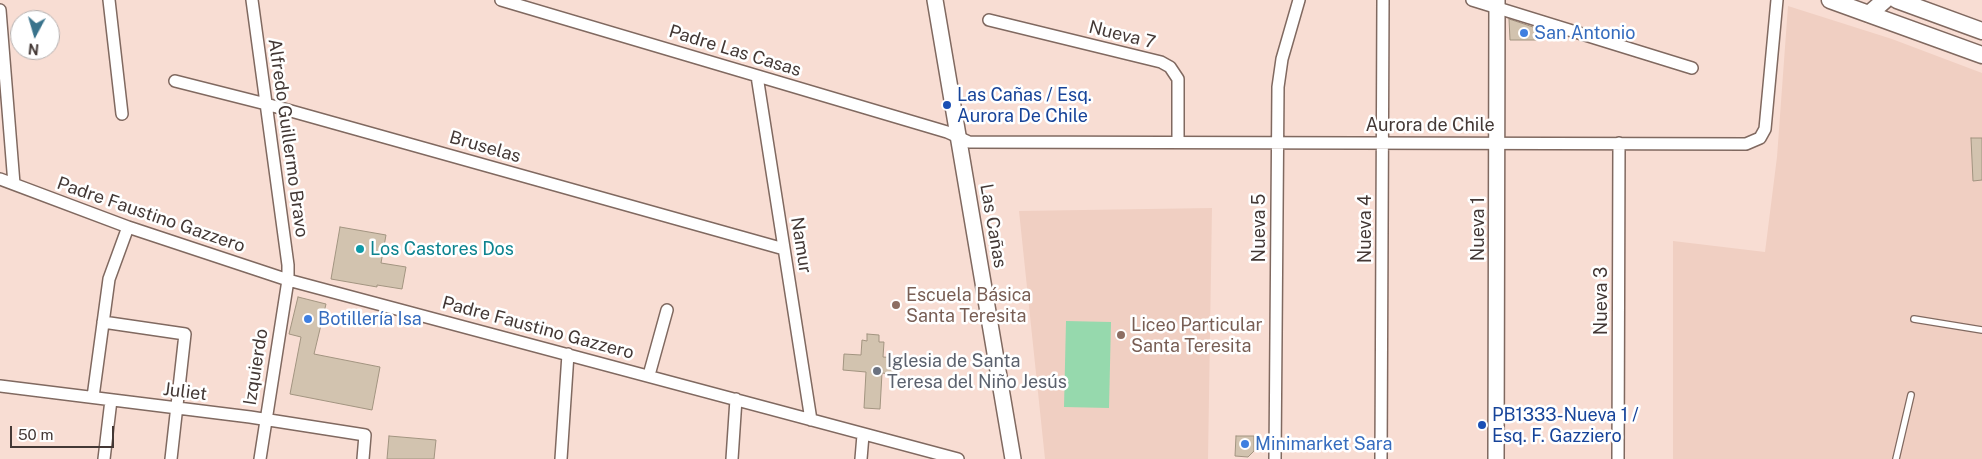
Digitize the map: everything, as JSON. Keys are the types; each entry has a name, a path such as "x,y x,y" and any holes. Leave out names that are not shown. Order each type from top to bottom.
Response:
{"main road":[{"path":"1830,0 1866,7 1982,55"},
{"path":"1866,7 1885,0"},
{"path":"1897,0 1982,31"},
{"path":"1958,22 1982,16"}],"street":[{"path":"110,0 122,114"},
{"name":"Alfredo Guillermo Bravo","path":"252,0 287,257 288,280"},
{"name":"Padre Las Casas","path":"501,0 947,132 959,138"},
{"name":"Las Cañas","path":"935,0 1013,459"},
{"name":"Nueva 5","path":"1275,459 1277,143 1280,75 1286,43 1299,0"},
{"name":"Nueva 4","path":"1381,459 1383,0"},
{"path":"1472,0 1497,4 1692,68"},
{"name":"Aurora de Chile","path":"959,138 969,142 1746,144 1760,138 1765,129 1777,0"},
{"name":"Nueva 1","path":"1496,459 1497,4"},
{"path":"0,10 14,184"},
{"name":"Nueva 7","path":"989,20 1161,62 1170,67 1178,79 1178,142"},
{"name":"Namur","path":"757,76 811,420"},
{"name":"Bruselas","path":"175,81 266,104 784,249"},
{"name":"Nueva 3","path":"1618,459 1619,143"},
{"name":"Padre Faustino Gazzero","path":"0,180 128,227 288,280 958,459"},
{"path":"93,398 109,280 128,227"},
{"name":"Izquierdo","path":"260,459 288,280"},
{"path":"649,375 667,310"},
{"path":"103,322 185,334 170,459"},
{"path":"560,459 568,354"},
{"name":"Juliet","path":"0,386 176,408 366,435 363,459"},
{"path":"732,459 736,399"},
{"path":"104,459 111,400"},
{"path":"861,459 863,435"}],"lane":[{"path":"1914,319 1982,330"},
{"path":"1896,459 1911,395"}],"shaded area":[{"path":"1788,6 1892,39 1982,73 1982,459 1673,459 1673,241 1765,252 1777,157"},
{"name":"Liceo Particular Santa Teresita","path":"1212,208 1208,459 1045,459 1019,211"}],"green space":[{"path":"1066,321 1111,322 1109,408 1064,407"}],"building":[{"name":"San Antonio","path":"1509,19 1539,29 1539,40 1510,40"},
{"path":"1971,138 1982,138 1982,180 1973,181"},
{"name":"Los Castores Dos","path":"340,227 386,235 381,263 406,267 402,289 377,285 377,287 331,279"},
{"path":"298,297 326,304 314,354 380,367 372,410 290,394 301,337 289,334"},
{"name":"Iglesia de Santa Teresa del Niño Jesús","path":"867,334 879,335 879,342 884,342 883,357 899,358 898,375 882,373 880,409 864,408 866,372 843,370 844,354 861,355 862,340 867,341"},
{"path":"389,436 436,440 434,459 387,459"},
{"name":"Minimarket Sara","path":"1236,436 1254,436 1254,451 1248,457 1235,456"}],"place":[{"name":"San Antonio","path":"1524,33"},
{"name":"Las Cañas / Esq. Aurora De Chile","path":"947,105"},
{"name":"Los Castores Dos","path":"360,249"},
{"name":"Escuela Básica Santa Teresita","path":"896,305"},
{"name":"Botillería Isa","path":"308,319"},
{"name":"Liceo Particular Santa Teresita","path":"1121,335"},
{"name":"Iglesia de Santa Teresa del Niño Jesús","path":"877,371"},
{"name":"PB1333-Nueva 1 / Esq. F. Gazziero","path":"1482,425"},
{"name":"Minimarket Sara","path":"1245,444"}]}
